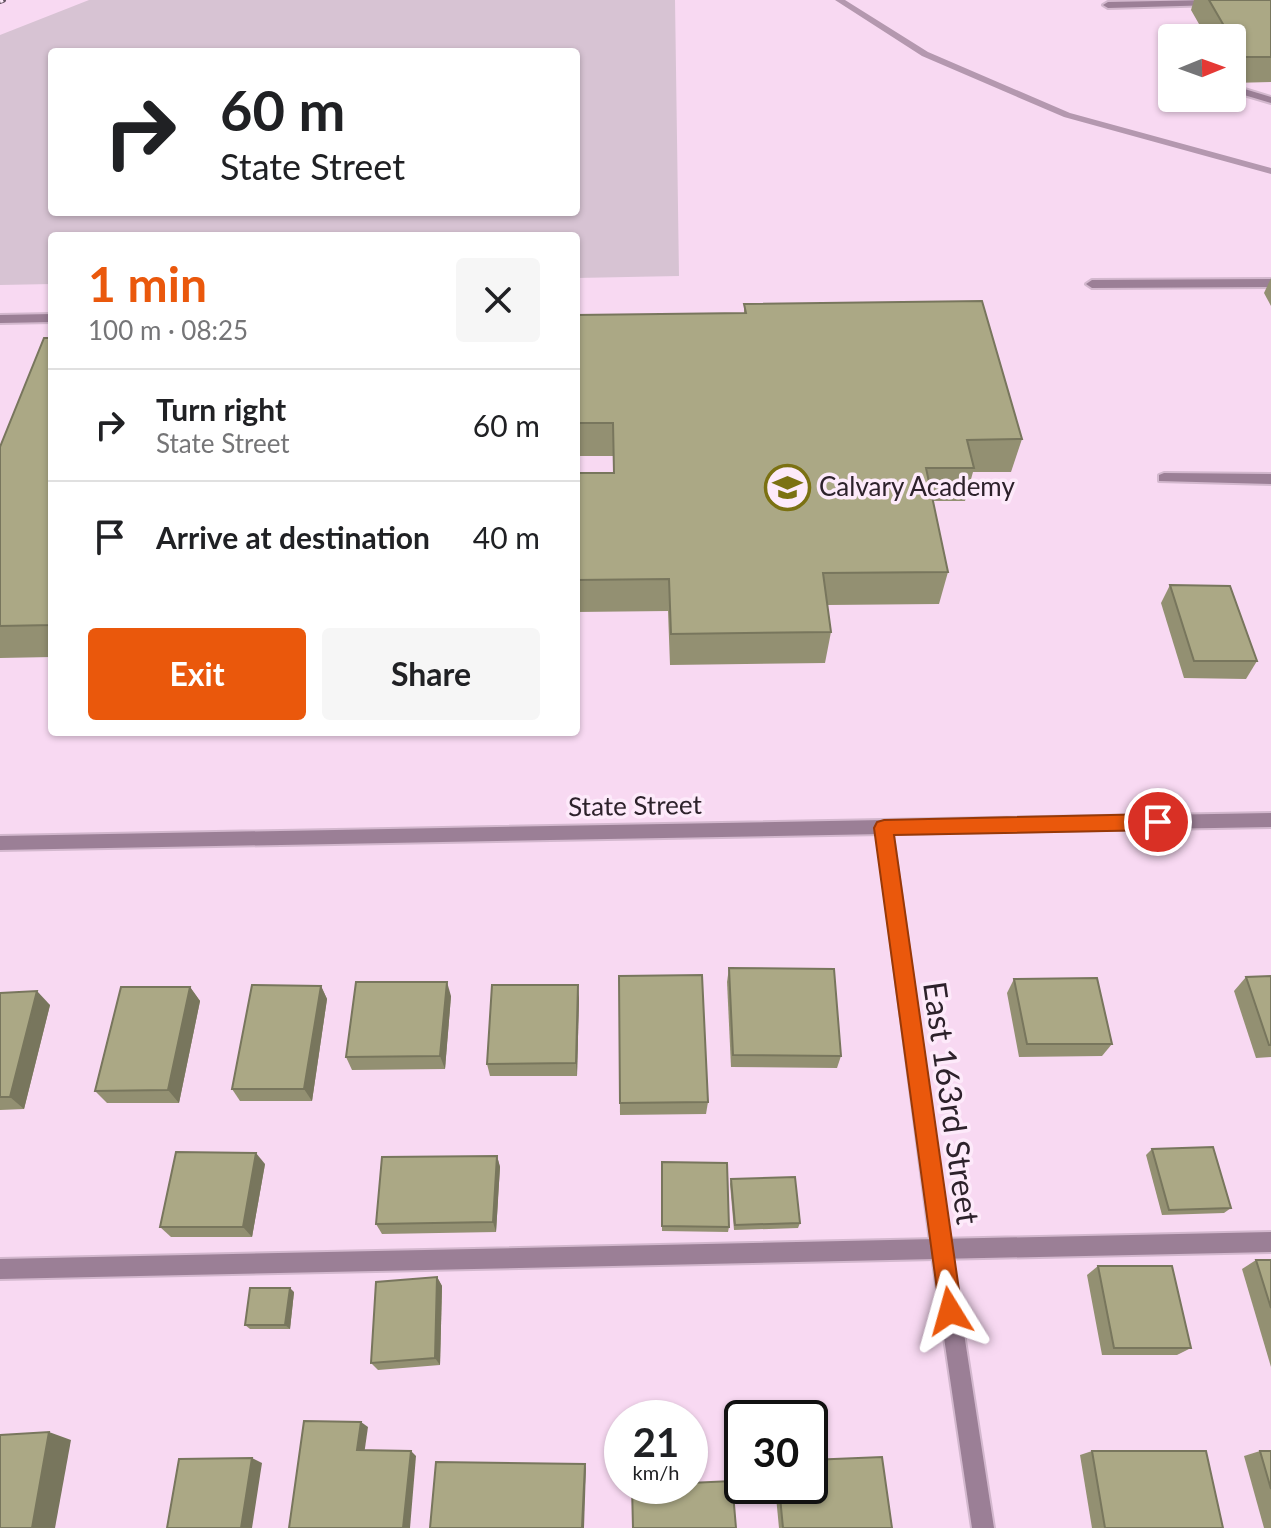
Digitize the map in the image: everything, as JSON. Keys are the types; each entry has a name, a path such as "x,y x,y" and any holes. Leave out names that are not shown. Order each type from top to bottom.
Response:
{"street":[{"path":"1108,5 1227,3"},
{"path":"1246,92 1271,100"},
{"path":"1092,284 1271,283"},
{"path":"0,319 48,318"},
{"path":"1164,478 1271,479"},
{"name":"State Street","path":"0,843 1271,820"},
{"name":"East 163rd Street","path":"884,828 941,1249 983,1528"},
{"path":"0,1269 1271,1242"}],"shaded area":[{"path":"89,0 675,0 679,276 580,278 580,232 48,232 48,284 0,285 0,35"}],"building":[{"path":"1209,0 1271,0 1271,57 1246,57 1246,24 1223,24"},
{"name":"Calvary Academy","path":"982,301 1022,439 967,440 974,468 926,468 948,572 823,573 831,632 671,634 669,579 580,580 580,473 614,473 613,423 580,423 580,315 746,313 744,304"},
{"path":"44,338 48,338 48,625 0,626 0,447"},
{"path":"1170,585 1230,586 1257,661 1194,661"},
{"path":"729,968 834,969 841,1056 733,1055"},
{"path":"702,975 708,1102 620,1103 619,976"},
{"path":"1271,976 1271,1045 1269,1045 1246,977"},
{"path":"1097,978 1112,1044 1027,1044 1014,979"},
{"path":"356,982 447,982 440,1056 346,1057"},
{"path":"252,985 321,986 304,1089 232,1089"},
{"path":"492,985 578,985 576,1063 487,1064"},
{"path":"121,987 190,987 168,1090 95,1091"},
{"path":"37,991 10,1097 0,1097 0,993"},
{"path":"1213,1147 1231,1208 1169,1210 1152,1149"},
{"path":"176,1152 256,1153 243,1227 160,1227"},
{"path":"497,1156 493,1222 376,1224 382,1157"},
{"path":"662,1162 727,1163 729,1227 662,1226"},
{"path":"795,1177 800,1223 735,1225 731,1179"},
{"path":"1256,1260 1271,1260 1271,1308"},
{"path":"1098,1266 1172,1266 1191,1348 1114,1348"},
{"path":"437,1277 435,1358 371,1363 376,1282"},
{"path":"250,1288 290,1288 285,1325 245,1325"},
{"path":"304,1421 361,1422 357,1450 411,1451 403,1528 289,1528"},
{"path":"49,1432 32,1528 0,1528 0,1435"},
{"path":"1092,1451 1206,1451 1223,1528 1105,1528"},
{"path":"1260,1451 1271,1451 1271,1489"},
{"path":"882,1457 892,1528 783,1528 781,1504 828,1504 828,1459"},
{"path":"252,1458 241,1528 167,1528 179,1459"},
{"path":"436,1462 585,1464 582,1528 430,1528"},
{"path":"724,1481 724,1504 734,1504 736,1528 633,1528 632,1504 708,1504 708,1482"}],"waterway":[{"path":"839,0 925,54 1067,115 1271,171"}],"place":[{"name":"Calvary Academy","path":"788,487"}],"route":[{"path":"950,1311 884,828 1158,822"}]}
